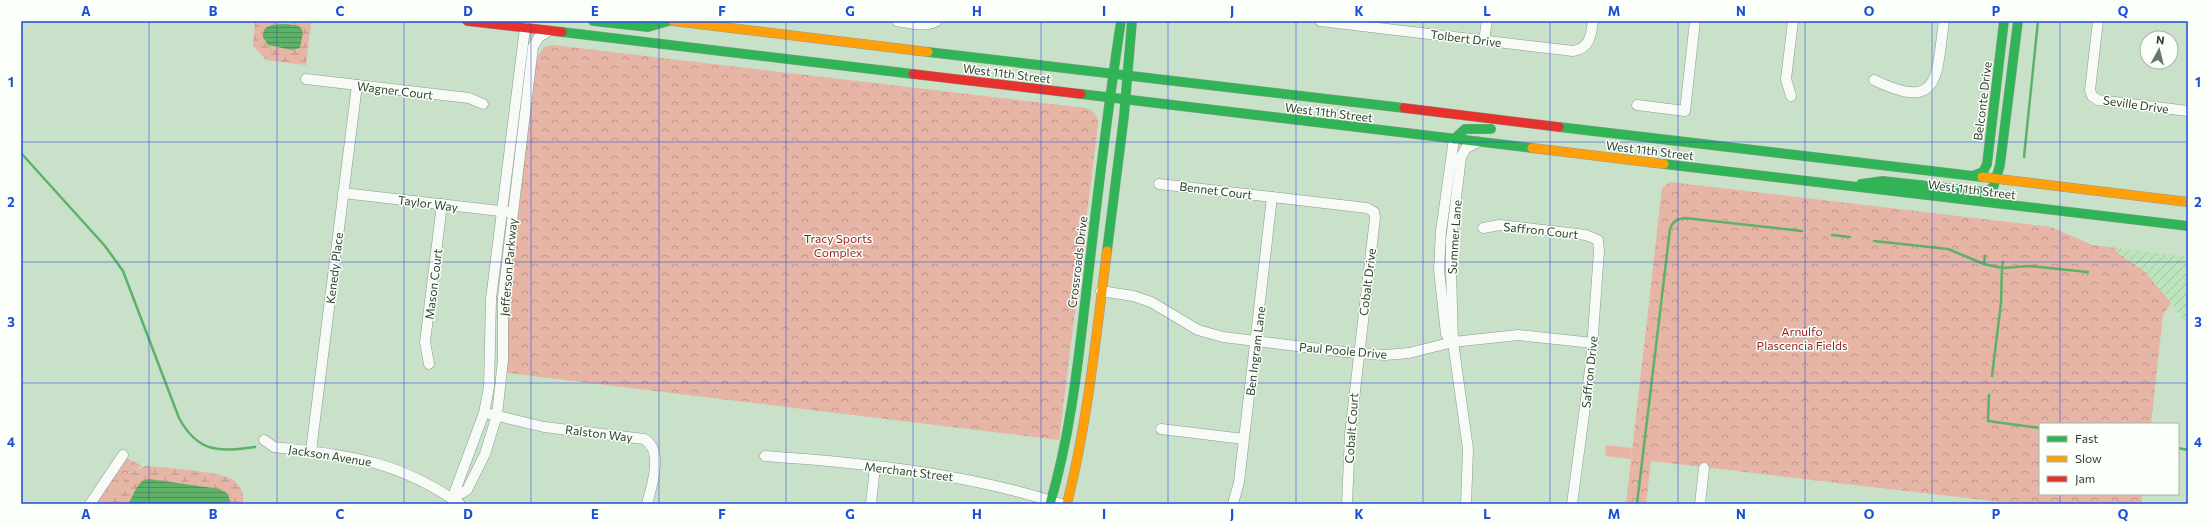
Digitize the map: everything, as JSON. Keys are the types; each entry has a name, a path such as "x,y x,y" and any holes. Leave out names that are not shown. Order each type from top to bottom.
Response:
{"main road":[{"name":"West 11th Street","path":"466,21 527,24 550,31 2188,226"},
{"path":"593,21 648,27 669,21"},
{"name":"West 11th Street","path":"673,21 2188,202"},
{"name":"Crossroads Drive","path":"1054,503 1070,420 1121,21"},
{"path":"1066,504 1078,460 1085,420 1111,224 1132,21"},
{"name":"Belconte Drive","path":"1973,176 1982,172 1987,164 2004,21"},
{"path":"1853,186 1866,182 1882,181 1982,192 1993,188 2000,165 2018,21"},
{"path":"1454,139 1459,132 1468,127 1503,130"},
{"path":"1563,138 1577,136 1591,130"}],"street":[{"path":"897,21 921,24 936,22"},
{"name":"Tolbert Drive","path":"1320,21 1573,51 1586,46 1589,42 1593,21"},
{"path":"1484,40 1487,21"},
{"path":"1637,106 1685,112 1695,21"},
{"path":"1791,96 1786,79 1793,21"},
{"path":"1874,80 1890,88 1907,92 1921,92 1928,89 1933,83 1937,70 1944,21"},
{"name":"Seville Drive","path":"2098,21 2090,90 2092,96 2098,100 2188,111"},
{"name":"Jefferson Parkway","path":"454,502 484,414 491,366 491,299 527,24"},
{"name":"Jefferson Parkway","path":"454,502 467,490 485,454 497,415 503,360 503,296 532,47 539,37 550,31"},
{"name":"Wagner Court","path":"306,79 468,98 484,104"},
{"name":"Kenedy Place","path":"311,451 357,85"},
{"name":"Summer Lane","path":"1453,342 1446,334 1439,270 1441,231 1454,139"},
{"name":"Summer Lane","path":"1466,504 1468,449 1453,342 1451,240 1463,152 1466,148 1478,142"},
{"name":"Bennet Court","path":"1159,184 1368,208 1374,212"},
{"name":"Taylor Way","path":"343,193 502,212 513,212"},
{"name":"Ben Ingram Lane","path":"1233,504 1239,482 1272,197"},
{"name":"Mason Court","path":"429,364 425,342 442,204"},
{"name":"Cobalt Drive","path":"1358,353 1375,218 1374,212"},
{"name":"Saffron Court","path":"1483,228 1500,224 1586,235 1598,240"},
{"name":"Saffron Drive","path":"1572,504 1593,343 1599,251 1598,240"},
{"name":"Paul Poole Drive","path":"1101,292 1133,296 1151,302 1198,330 1223,337 1358,353 1385,355 1409,353 1453,342 1518,335 1593,343"},
{"name":"Cobalt Court","path":"1347,504 1350,434 1358,353"},
{"name":"Ralston Way","path":"484,414 497,415 544,427 644,439 651,442 656,454 647,504"},
{"path":"1160,429 1244,439"},
{"name":"Jackson Avenue","path":"264,440 274,447 358,458 387,466 421,479 454,502"},
{"path":"90,504 123,455"},
{"name":"Merchant Street","path":"765,456 964,478 1054,503"},
{"path":"871,504 875,467"},
{"path":"1700,504 1704,468"}],"shaded area":[{"path":"286,24 301,28 303,33 300,48 292,50 268,45 263,37 263,32 267,27"},
{"path":"2117,248 2188,257 2188,325 2144,271 2116,252"},
{"path":"149,479 220,489 228,494 231,504 128,504 138,485"}],"green space":[{"path":"255,21 311,23 306,65 266,60 253,46"},
{"name":"Tracy Sports Complex","path":"553,45 1085,108 1093,112 1096,116 1098,125 1059,440 507,373 509,292 536,59 544,47"},
{"name":"Arnulfo Plascencia Fields","path":"1670,182 2051,227 2092,245 2117,248 2116,252 2144,271 2171,303 2163,315 2151,423 2039,423 2039,495 2142,495 2142,504 2018,504 1651,461 1646,504 1626,504 1662,188"},
{"path":"1606,445 1632,448 1631,459 1605,456"},
{"path":"127,458 142,466 129,473 107,504 95,504"},
{"path":"146,466 206,472 228,478 235,481 241,489 243,504 107,504 129,473"}],"waterway":[{"path":"2024,157 2038,21"},
{"path":"21,153 105,246 123,271 179,418 186,430 202,444 211,448 231,450 255,447"},
{"path":"1637,504 1670,229 1672,224 1685,218 1802,231"},
{"path":"1832,235 1850,237"},
{"path":"1874,241 1948,249 1984,264"},
{"path":"1985,256 1984,264 2002,268 2001,303 1992,376"},
{"path":"2003,262 2002,268 2029,266 2088,272"},
{"path":"1989,395 1988,421 2039,428"},
{"path":"2179,448 2188,450"}],"traffic: fast":[{"path":"593,21 648,27 669,21"},
{"path":"1050,504 1064,448 1074,391 1103,149 1121,21"},
{"path":"1107,251 1124,116 1132,21"},
{"path":"1973,176 1983,172 1987,164 2004,21"},
{"path":"1861,184 1883,181 1982,192 1993,188 2000,165 2018,21"},
{"path":"562,32 913,74"},
{"path":"928,52 1404,108"},
{"path":"1081,94 1532,148"},
{"path":"1559,127 1982,177"},
{"path":"1454,139 1465,129 1491,129"},
{"path":"1664,164 2188,226"}],"traffic: slow":[{"path":"673,21 928,52"},
{"path":"1532,148 1664,164"},
{"path":"1982,177 2188,202"},
{"path":"1067,504 1081,441 1086,410 1107,251"}],"traffic: jam":[{"path":"467,21 562,32"},
{"path":"913,74 1081,94"},
{"path":"1404,108 1559,127"}]}
